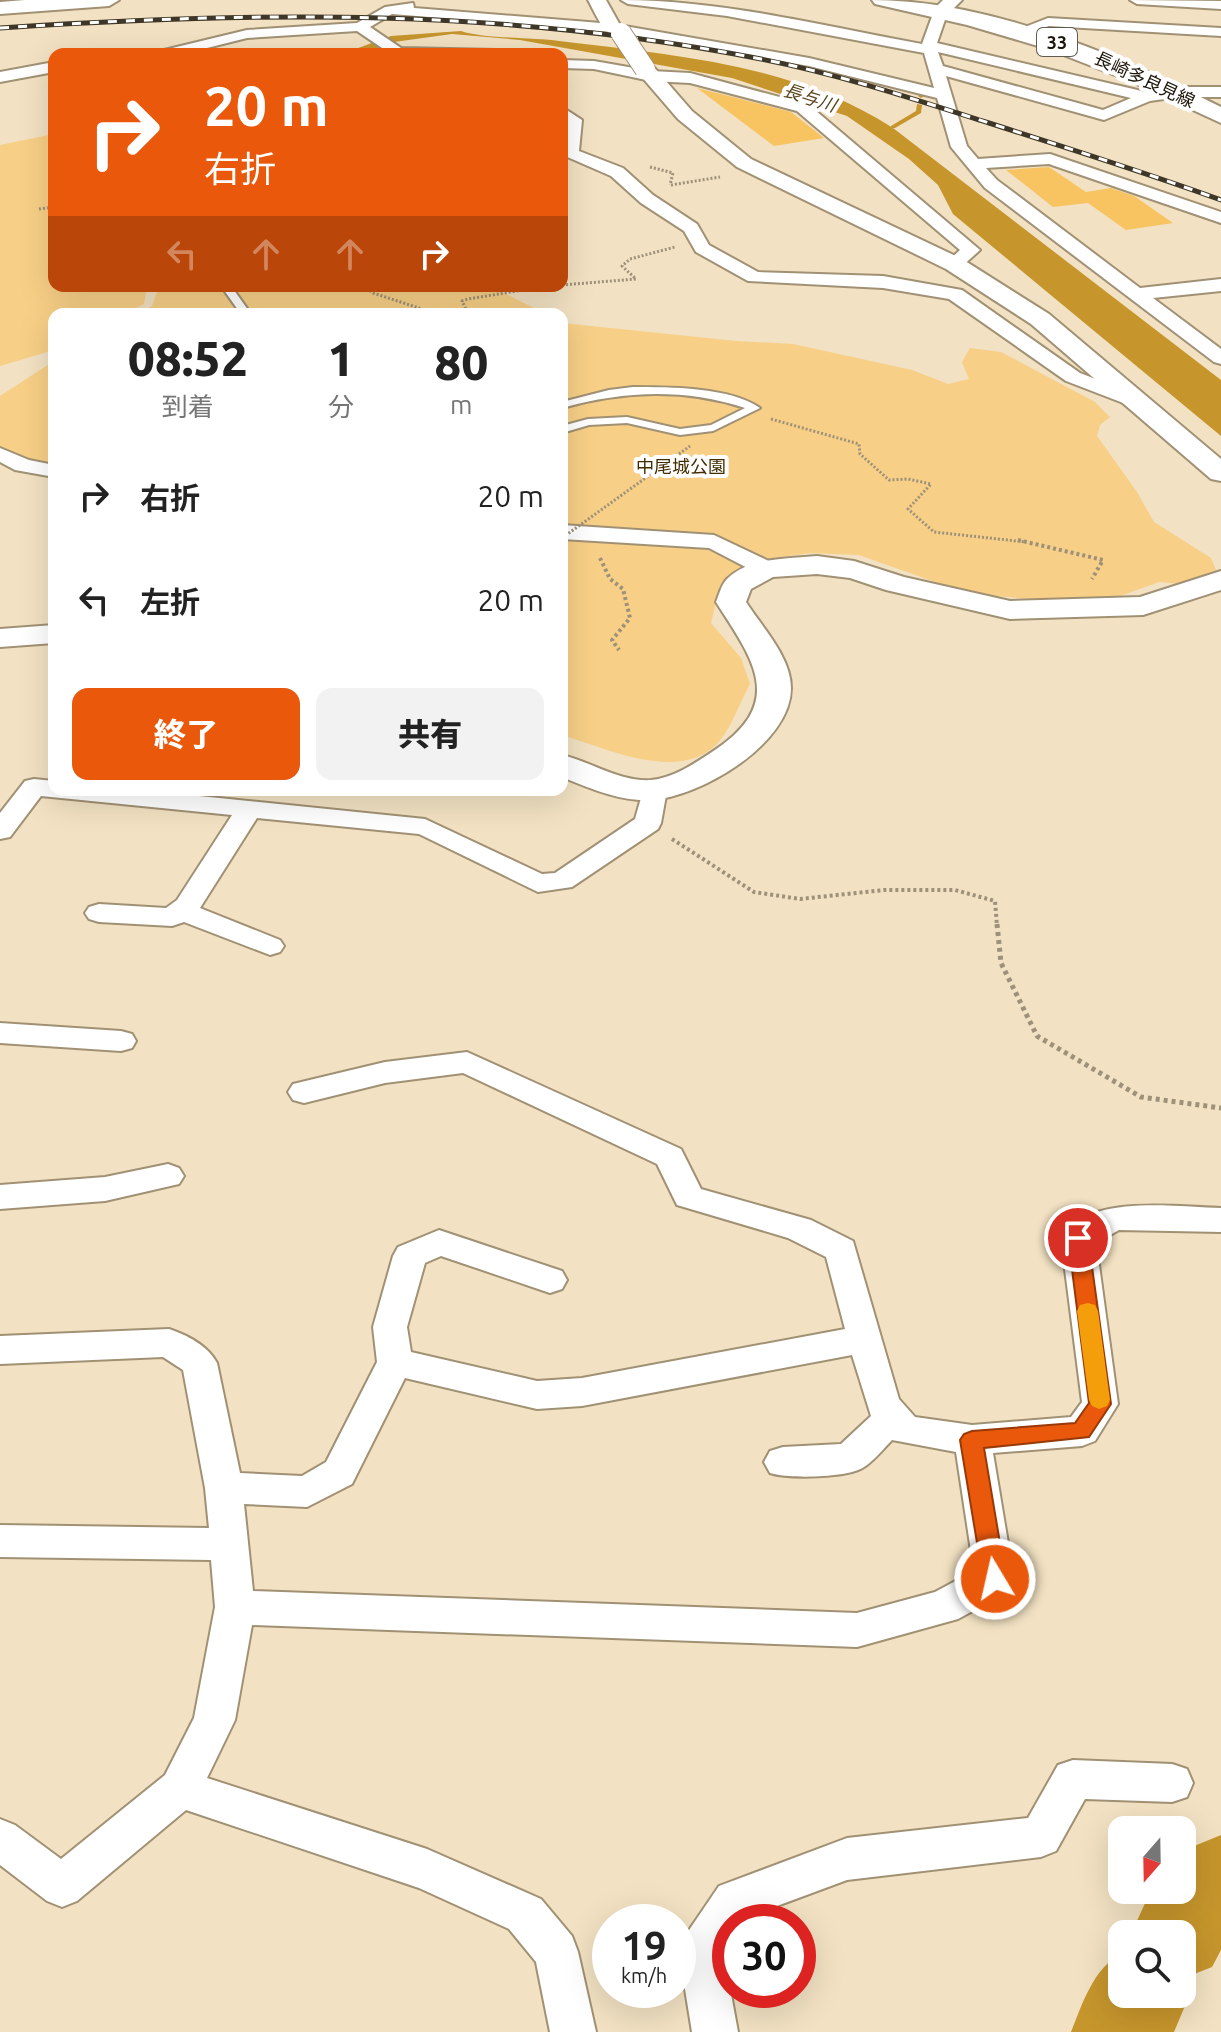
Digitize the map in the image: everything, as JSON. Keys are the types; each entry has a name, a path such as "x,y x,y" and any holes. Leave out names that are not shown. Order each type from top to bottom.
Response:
{"main road":[{"path":"0,8 46,2 109,0"},
{"name":"長崎多良見線","path":"882,0 947,6 1087,53 1177,92 1221,116"}],"street":[{"path":"190,48 247,34 360,27 390,10 434,0"},
{"path":"597,0 648,73 685,115 744,163 954,264 1040,319 1221,473"},
{"path":"628,0 727,12 929,48 1146,97"},
{"path":"1137,0 1221,5"},
{"path":"947,6 929,48 959,147 991,184 1221,358"},
{"path":"390,10 617,30 809,62 943,95"},
{"path":"1022,31 1048,22 1221,32"},
{"path":"360,27 392,48"},
{"path":"568,64 690,78 803,108 971,250 954,264"},
{"path":"0,77 48,68"},
{"path":"934,68 1104,115 1146,97 1177,92 1221,92"},
{"path":"568,116 574,120 571,153 617,172 647,199 691,228 702,248 754,277 883,282 955,294 1073,377 1138,402"},
{"path":"974,164 1050,159 1221,218"},
{"path":"1136,294 1221,285"},
{"path":"0,454 23,465 48,470"},
{"path":"568,535 596,533 714,542 767,569"},
{"path":"568,768 601,782 654,790 705,773 764,723 776,691 769,661 731,602 738,584 767,569 817,565 854,570 896,584 1010,610 1143,606 1221,580"},
{"path":"0,638 48,634"},
{"path":"4,818 34,787 48,788"},
{"path":"150,796 268,804 425,827 538,883 562,881 648,823 654,790"},
{"path":"99,913 172,917 187,906 268,804"},
{"path":"180,910 270,946"},
{"path":"0,1033 121,1041"},
{"path":"304,1092 430,1064 467,1062 670,1157 689,1197 799,1229 841,1250 883,1405 905,1430 972,1440 1082,1431 1100,1404 1078,1238 1114,1218 1221,1220"},
{"path":"0,1197 105,1189 168,1176"},
{"path":"224,1488 307,1492 339,1473 395,1362 390,1327 410,1256 439,1242 550,1280"},
{"path":"395,1362 537,1395 582,1392 865,1339"},
{"path":"0,1350 169,1343 199,1363 224,1488 235,1607 214,1720 180,1789 62,1886 0,1839"},
{"path":"783,1462 850,1458 893,1417"},
{"path":"235,1607 857,1630 944,1607 995,1579 972,1440"},
{"path":"0,1541 229,1544"},
{"path":"715,2032 701,1952 735,1901 847,1859 1041,1837 1073,1779 1172,1783"},
{"path":"180,1789 427,1870 525,1914 556,1952 573,2032"}],"lane":[{"path":"568,403 583,397 615,393 669,392 732,400 755,408 713,428 680,432 627,420 588,422 568,428"}],"path":[{"path":"674,198 670,185 760,170"},
{"path":"39,209 48,208"},
{"path":"568,285 636,279 622,266 630,259 673,247 702,248"},
{"path":"372,292 419,308"},
{"path":"466,308 462,301 470,297 515,292"},
{"path":"747,412 859,444 860,454 889,480 908,479 931,484 908,509 934,532 1010,538 1103,560 1090,578 1104,580"},
{"path":"568,531 690,446"},
{"path":"596,533 598,554 610,579 623,589 630,618 612,640 619,650"},
{"path":"648,823 754,892 800,899 884,890 955,890 995,901 1001,963 1037,1036 1141,1097 1221,1108"}],"green space":[{"path":"48,135 48,292 146,292 144,304 136,308 48,308 48,352 0,366 0,145"},
{"path":"157,292 502,292 534,308 148,308"},
{"name":"中尾城公園","path":"568,324 793,344 912,370 948,384 969,379 962,362 970,348 1001,352 1095,402 1110,417 1100,425 1097,436 1137,492 1154,522 1211,558 1216,570 1181,584 1159,582 1098,604 969,594 859,555 811,553 766,559 738,572 718,593 711,623 741,658 750,684 722,738 701,755 683,761 662,762 620,754 568,737"},
{"path":"48,365 48,463 0,460 0,396"}],"water":[{"name":"長与川","path":"461,31 689,58 774,76 855,106 893,128 1221,380 1221,436 953,214 938,185 909,159 847,116 732,78 520,40 452,34 394,42 387,48 358,48 391,36"}],"building":[{"path":"697,88 791,112 824,138 774,146"},
{"path":"1049,167 1086,192 1111,188 1134,196 1173,223 1126,230 1088,203 1053,207 1006,170"}],"waterway":[{"path":"893,127 919,112 919,105"},
{"path":"1186,1920 1204,1889 1221,1879"},
{"path":"1120,2032 1134,2008"}],"railway":[{"path":"0,28 192,18 381,18 476,22 665,42 790,65 847,80 933,105 1221,200"}],"slow traffic":[{"path":"1088,1311 1099,1400"}],"route":[{"path":"995,1579 972,1440 1082,1431 1100,1404 1078,1238"}]}
